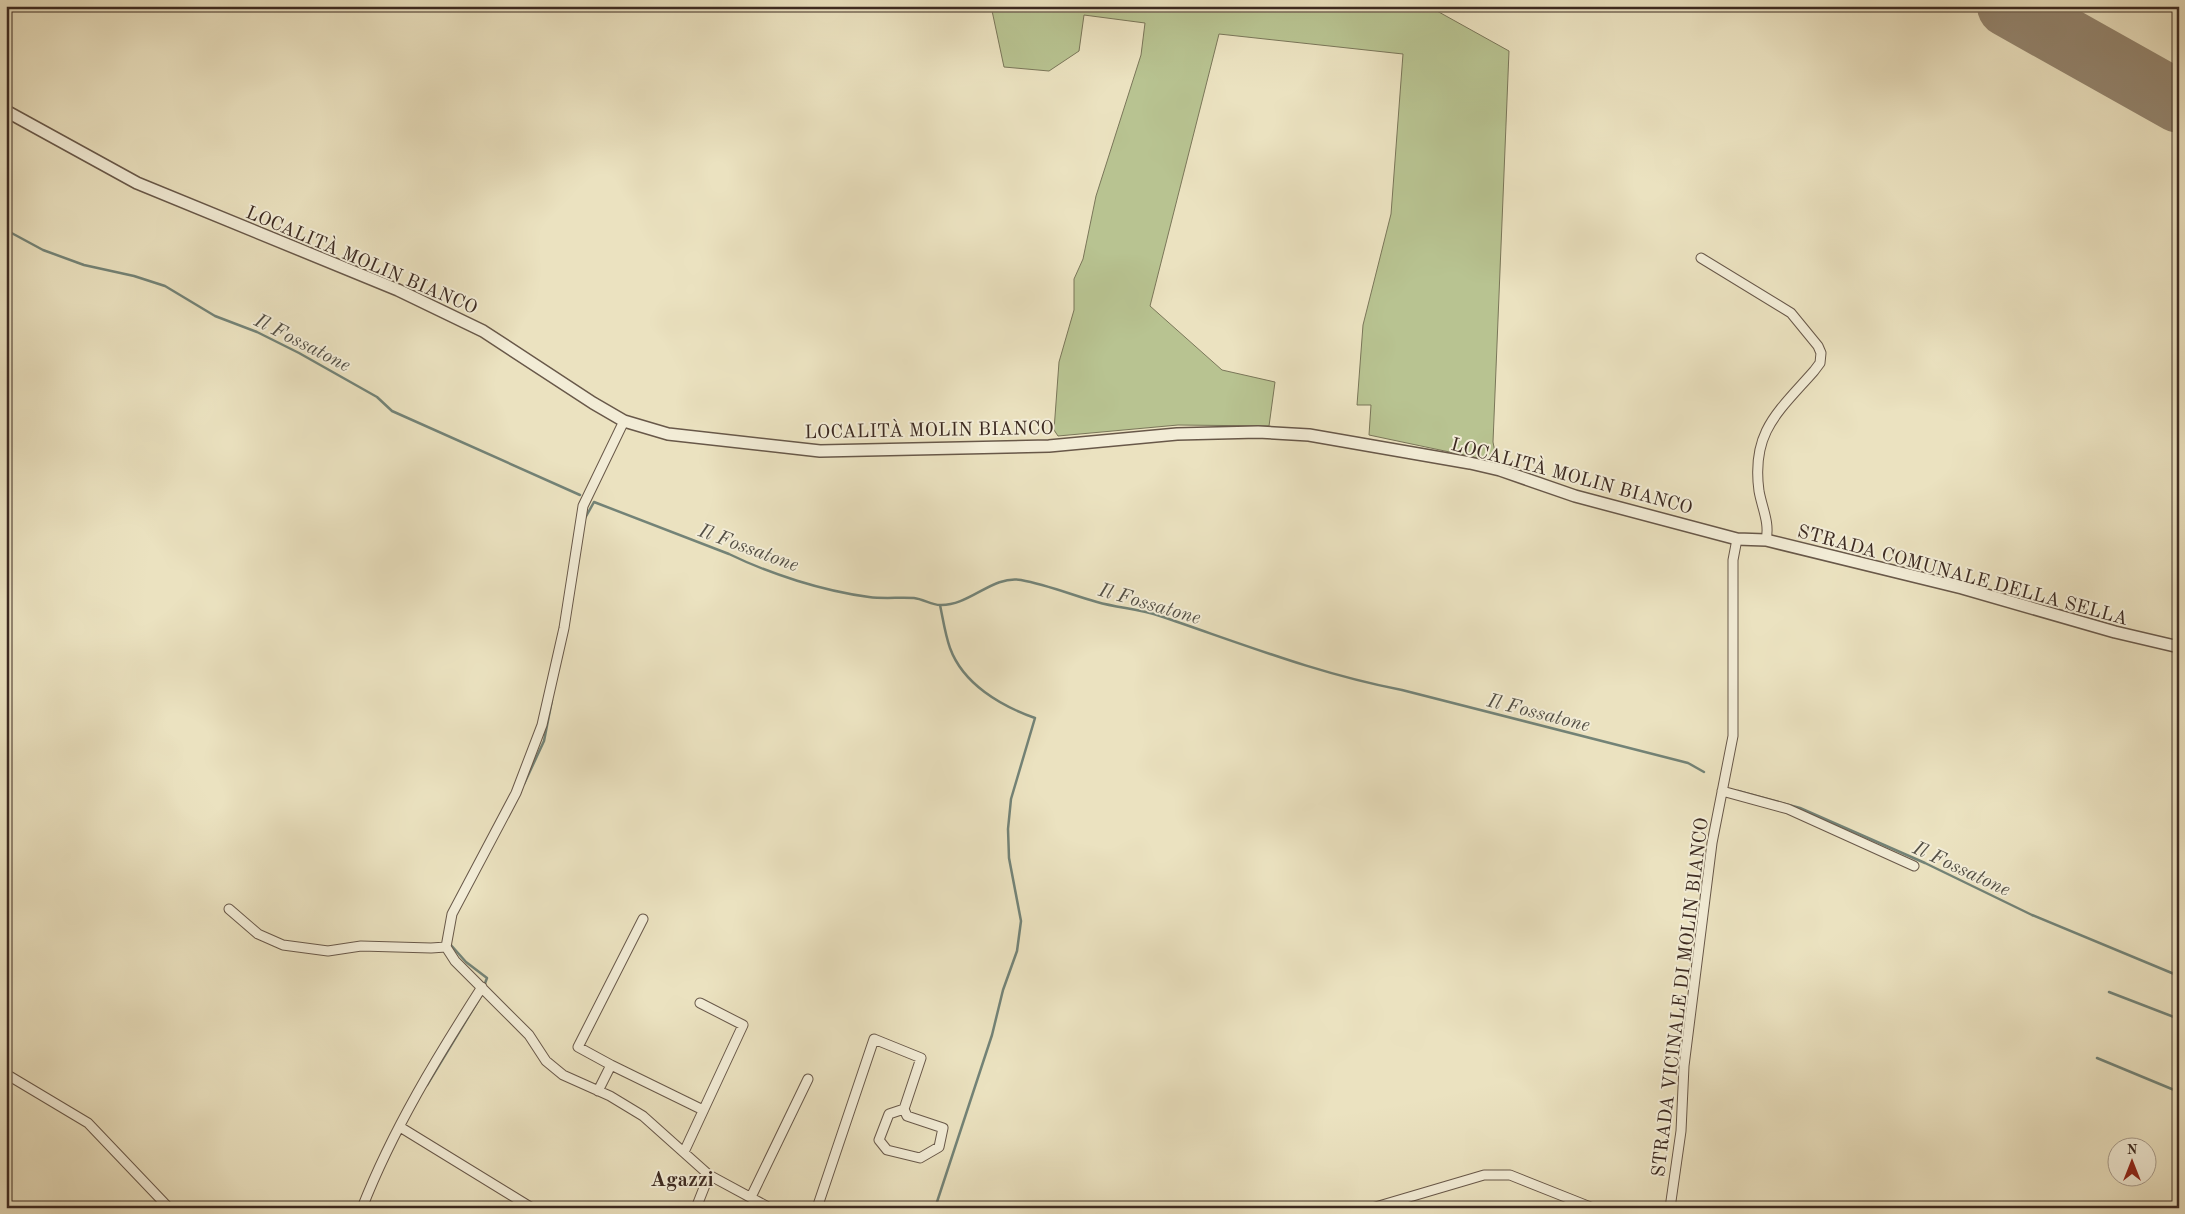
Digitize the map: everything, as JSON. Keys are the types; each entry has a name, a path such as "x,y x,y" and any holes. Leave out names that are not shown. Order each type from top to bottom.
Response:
{"street":[{"name":"LOCALITÀ MOLIN BIANCO","path":"6,111 137,183 398,290 483,331 593,403 624,421 668,434 820,451 1049,446 1177,434 1258,432 1309,435 1500,470 1575,496 1738,538"},
{"path":"1700,258 1791,312 1818,346 1821,353 1817,367 1767,426 1762,438 1759,450 1759,486 1762,508 1769,528 1766,540"},
{"path":"624,421 583,506 564,628 542,725 516,793 452,914 446,947 455,960 529,1035 546,1061 563,1075 598,1091 643,1116 709,1175 770,1208"},
{"name":"STRADA COMUNALE DELLA SELLA","path":"1738,538 1766,540 1962,588 2115,632 2179,648"},
{"name":"STRADA VICINALE DI MOLIN BIANCO","path":"1670,1208 1681,1131 1684,1066 1700,931 1712,843 1733,736 1733,560 1738,538"},
{"path":"1722,791 1788,809 1914,866"},
{"path":"229,909 258,934 283,945 328,951 360,946 446,947"},
{"path":"643,919 578,1047 703,1110"},
{"path":"362,1208 378,1167 420,1087 482,987"},
{"path":"684,1152 743,1025 700,1003"},
{"path":"817,1208 874,1039 921,1058 904,1109 907,1116 943,1128 939,1147 920,1158 887,1150 879,1140 889,1114 904,1109"},
{"path":"598,1091 611,1065"},
{"path":"6,1074 88,1123 169,1208"},
{"path":"751,1197 808,1079"},
{"path":"400,1127 532,1208"},
{"path":"696,1208 709,1175"},
{"path":"1372,1208 1484,1175 1510,1175 1593,1208"}],"green space":[{"path":"991,6 1428,6 1509,51 1493,442 1497,462 1369,435 1371,405 1357,405 1363,325 1391,214 1403,54 1219,34 1150,306 1222,370 1275,382 1269,426 1178,425 1058,436 1054,430 1059,362 1074,310 1074,279 1083,259 1096,196 1141,55 1145,23 1084,15 1079,51 1049,71 1004,67"}],"waterway":[{"name":"Il Fossatone","path":"6,230 43,250 84,265 134,276 165,286 215,316 257,332 299,353 377,397 392,411 580,495"},
{"name":"Il Fossatone","path":"584,520 594,502 779,575 833,591 869,597 914,598 937,605 951,604 1000,582 1010,580 1031,582 1097,602 1152,614 1310,667 1688,763 1704,772"},
{"path":"935,1208 992,1035 1003,990 1017,951 1021,921 1009,858 1008,829 1011,799 1035,718 997,700 974,683 964,672 950,648 940,605"},
{"path":"524,784 544,741 552,700"},
{"name":"Il Fossatone","path":"1738,791 1800,808 1925,863 2032,915 2179,976"},
{"path":"450,944 466,962 487,978 484,986"},
{"path":"2109,992 2179,1019"},
{"path":"427,1085 481,996"},
{"path":"2097,1058 2179,1092"}],"runway":[{"path":"2008,6 2179,102"}],"district":[{"name":"Agazzi","path":"682,1179"}]}
